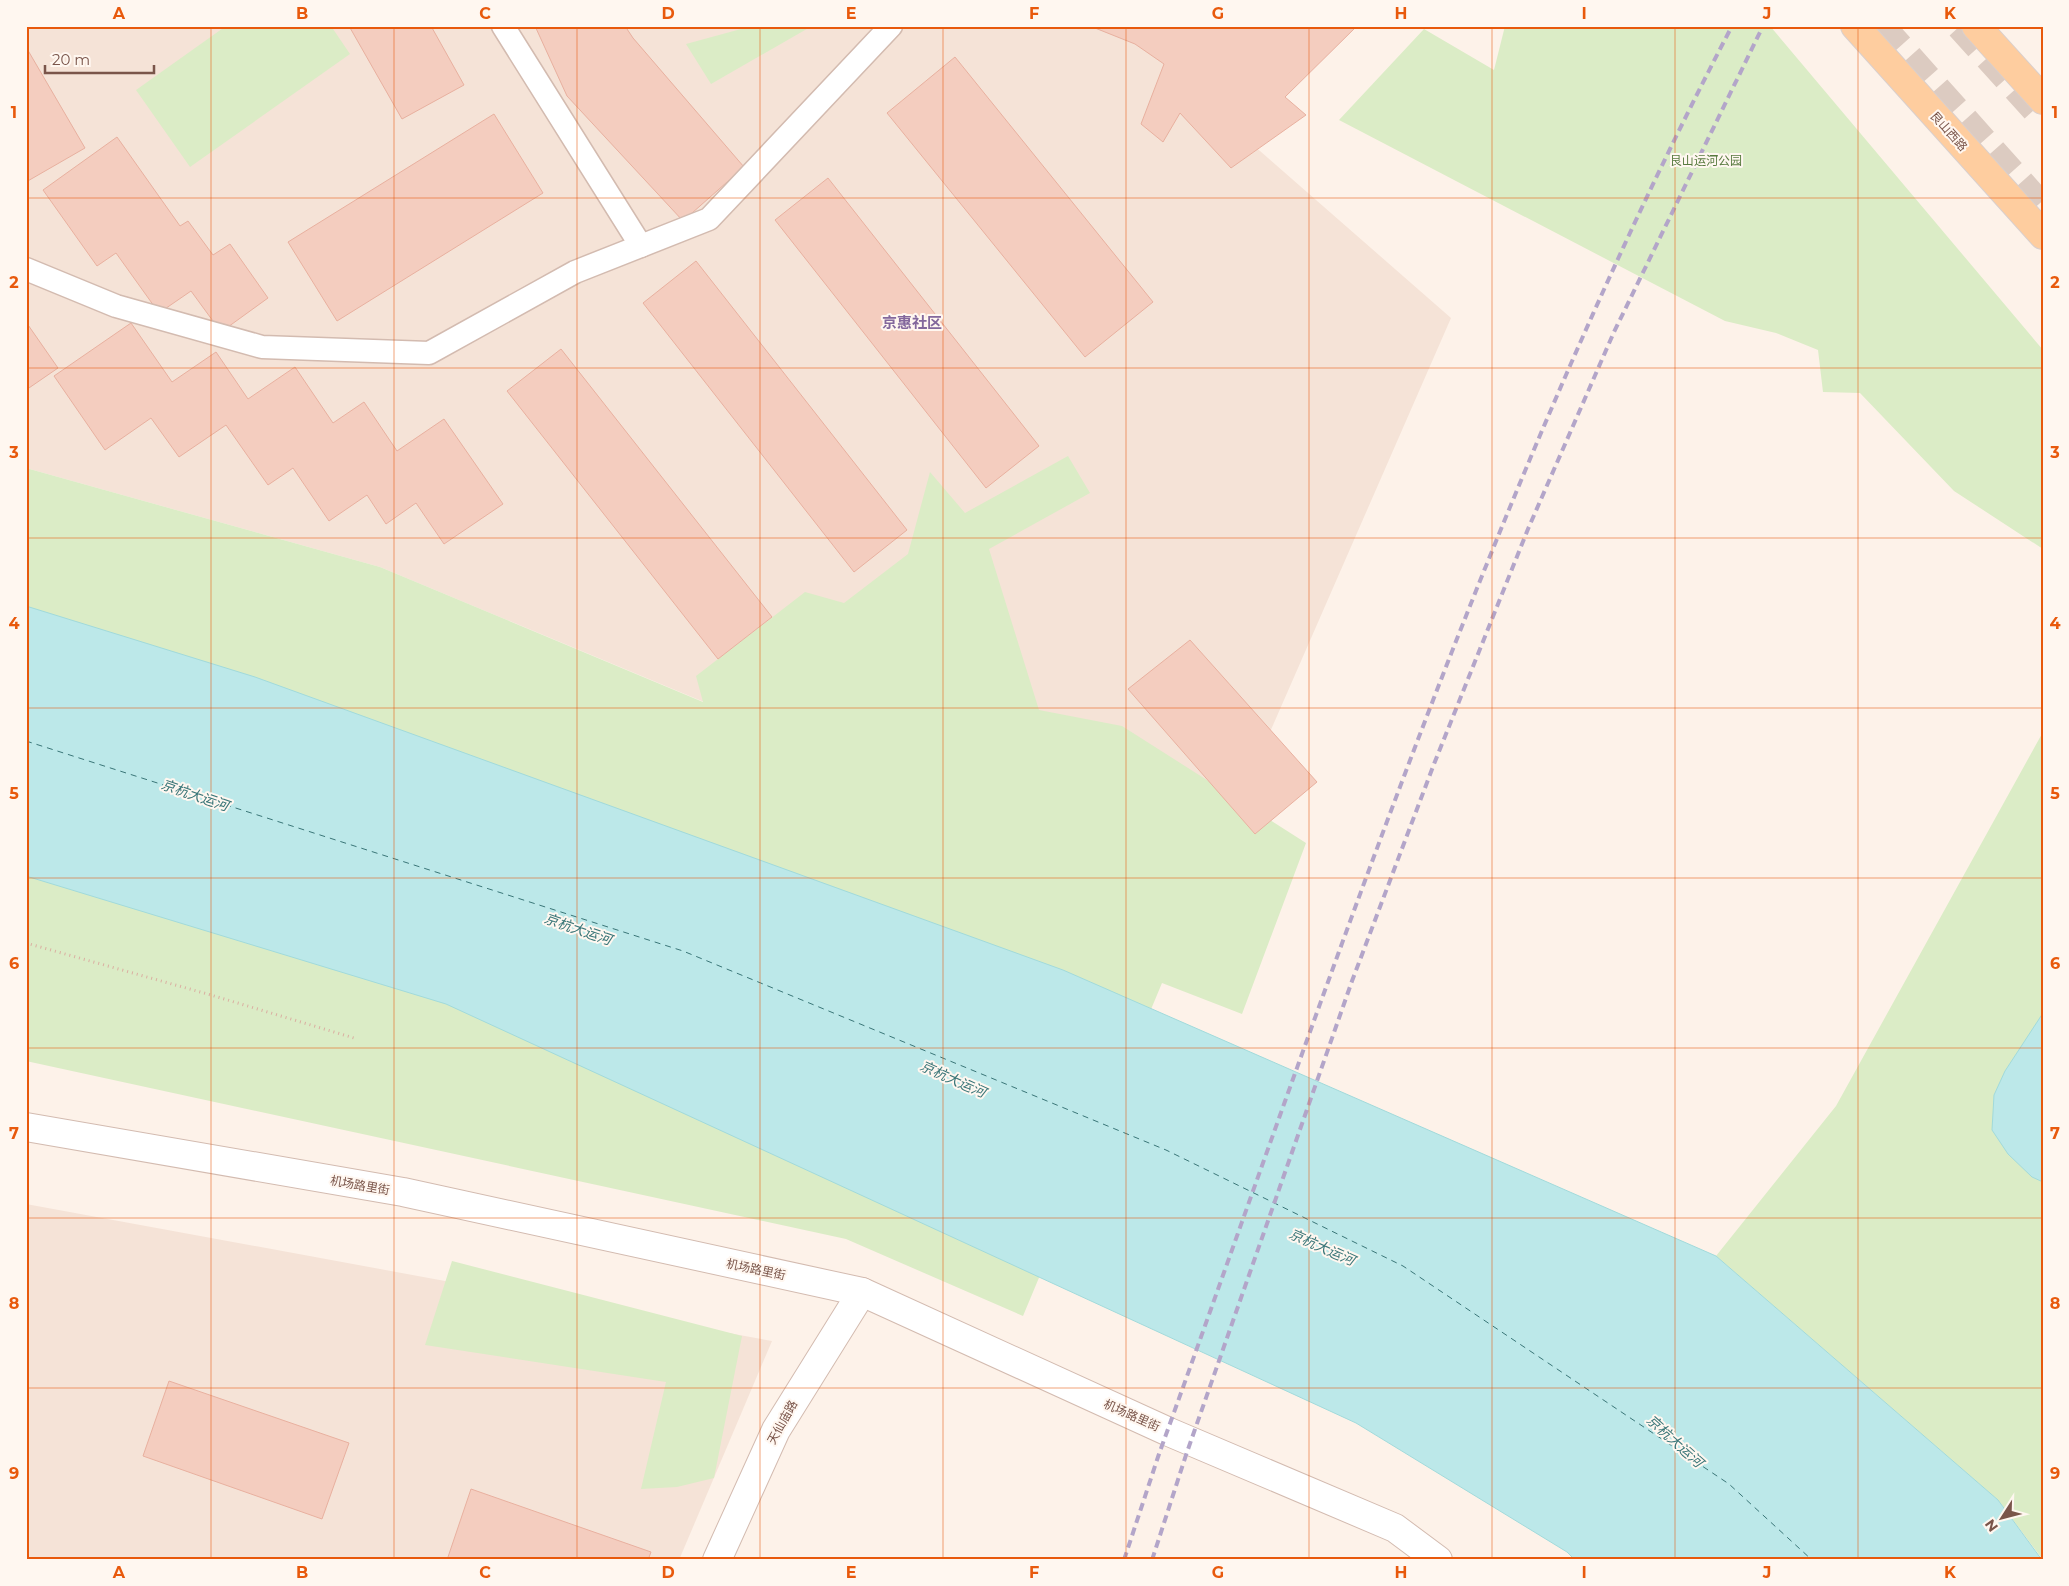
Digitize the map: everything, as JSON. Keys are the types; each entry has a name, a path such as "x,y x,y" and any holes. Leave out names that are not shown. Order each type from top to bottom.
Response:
{"main road":[{"name":"艮山西路","path":"1855,26 2043,235"},
{"path":"1976,26 2043,100"}],"street":[{"name":"机场路里街","path":"26,1127 403,1192 862,1292 1170,1432 1395,1528 1438,1560"},
{"name":"天仙庙路","path":"716,1560 776,1430 862,1292"}],"lane":[{"path":"503,26 641,246"},
{"path":"26,269 116,306 262,347 429,354 575,272 709,219 892,26"}],"path":[{"path":"26,943 211,995 354,1038"}],"shaded area":[{"path":"26,26 1124,26 1220,116 1451,318 1194,906 380,567 26,468"},
{"path":"26,1204 772,1341 679,1560 26,1560"}],"green space":[{"path":"226,26 331,26 350,54 190,167 136,90"},
{"path":"752,26 812,26 711,84 686,44"},
{"name":"艮山运河公园","path":"1505,26 1770,26 2043,350 2043,549 1954,491 1860,393 1823,392 1818,350 1776,333 1725,321 1339,120 1424,29 1494,70"},
{"path":"1068,456 1090,493 989,549 1039,710 1122,726 1306,843 1242,1014 1162,983 1023,1316 846,1239 26,1061 26,468 380,567 703,702 696,676 805,592 844,603 908,554 930,472 965,513"},
{"path":"2043,732 2043,1560 1998,1500 1716,1256 1836,1106"},
{"path":"452,1261 742,1336 714,1478 677,1487 641,1489 666,1382 425,1345"}],"water":[{"name":"京杭大运河","path":"26,606 255,677 1063,970 1716,1256 1998,1500 2042,1560 1575,1560 1567,1552 1356,1423 446,1004 26,876"},
{"path":"2043,1013 2043,1182 2032,1177 2008,1154 1992,1130 1994,1095 2005,1071"}],"building":[{"path":"349,26 431,26 464,85 402,119"},
{"path":"535,26 625,26 633,38 744,167 683,221 567,96"},
{"path":"1090,26 1357,26 1285,97 1306,115 1231,168 1180,113 1163,142 1141,124 1164,64 1135,44"},
{"path":"26,47 85,148 26,182"},
{"path":"955,57 1153,302 1085,357 887,113"},
{"path":"494,114 543,193 337,321 288,242"},
{"path":"117,137 180,226 188,221 213,255 230,244 268,298 221,332 191,291 159,313 116,253 97,266 43,190"},
{"path":"828,178 1039,446 986,488 775,220"},
{"path":"696,261 907,530 854,572 643,303"},
{"path":"26,322 58,368 26,390"},
{"path":"131,323 172,382 216,352 248,399 295,367 333,423 364,402 397,451 444,419 503,504 444,544 416,503 386,524 367,495 329,521 293,468 268,485 226,425 179,457 151,418 105,450 54,376"},
{"path":"561,349 772,617 718,659 507,391"},
{"path":"1190,640 1317,782 1255,834 1128,689"},
{"path":"169,1381 349,1443 322,1519 143,1456"},
{"path":"471,1489 651,1552 648,1560 447,1560"}],"ferry route":[{"path":"26,741 683,951 1166,1150 1403,1266 1729,1484 1812,1560"}],"tunnel":[{"path":"1881,26 2043,208"},
{"path":"1960,26 2043,118"}],"railway":[{"path":"1124,1560 1159,1454 1354,911 1492,551 1567,374 1646,199 1732,26"},
{"path":"1152,1560 1186,1455 1352,981 1434,764 1528,529 1614,332 1763,26"}],"district":[{"name":"京惠社区","path":"912,322"}]}
